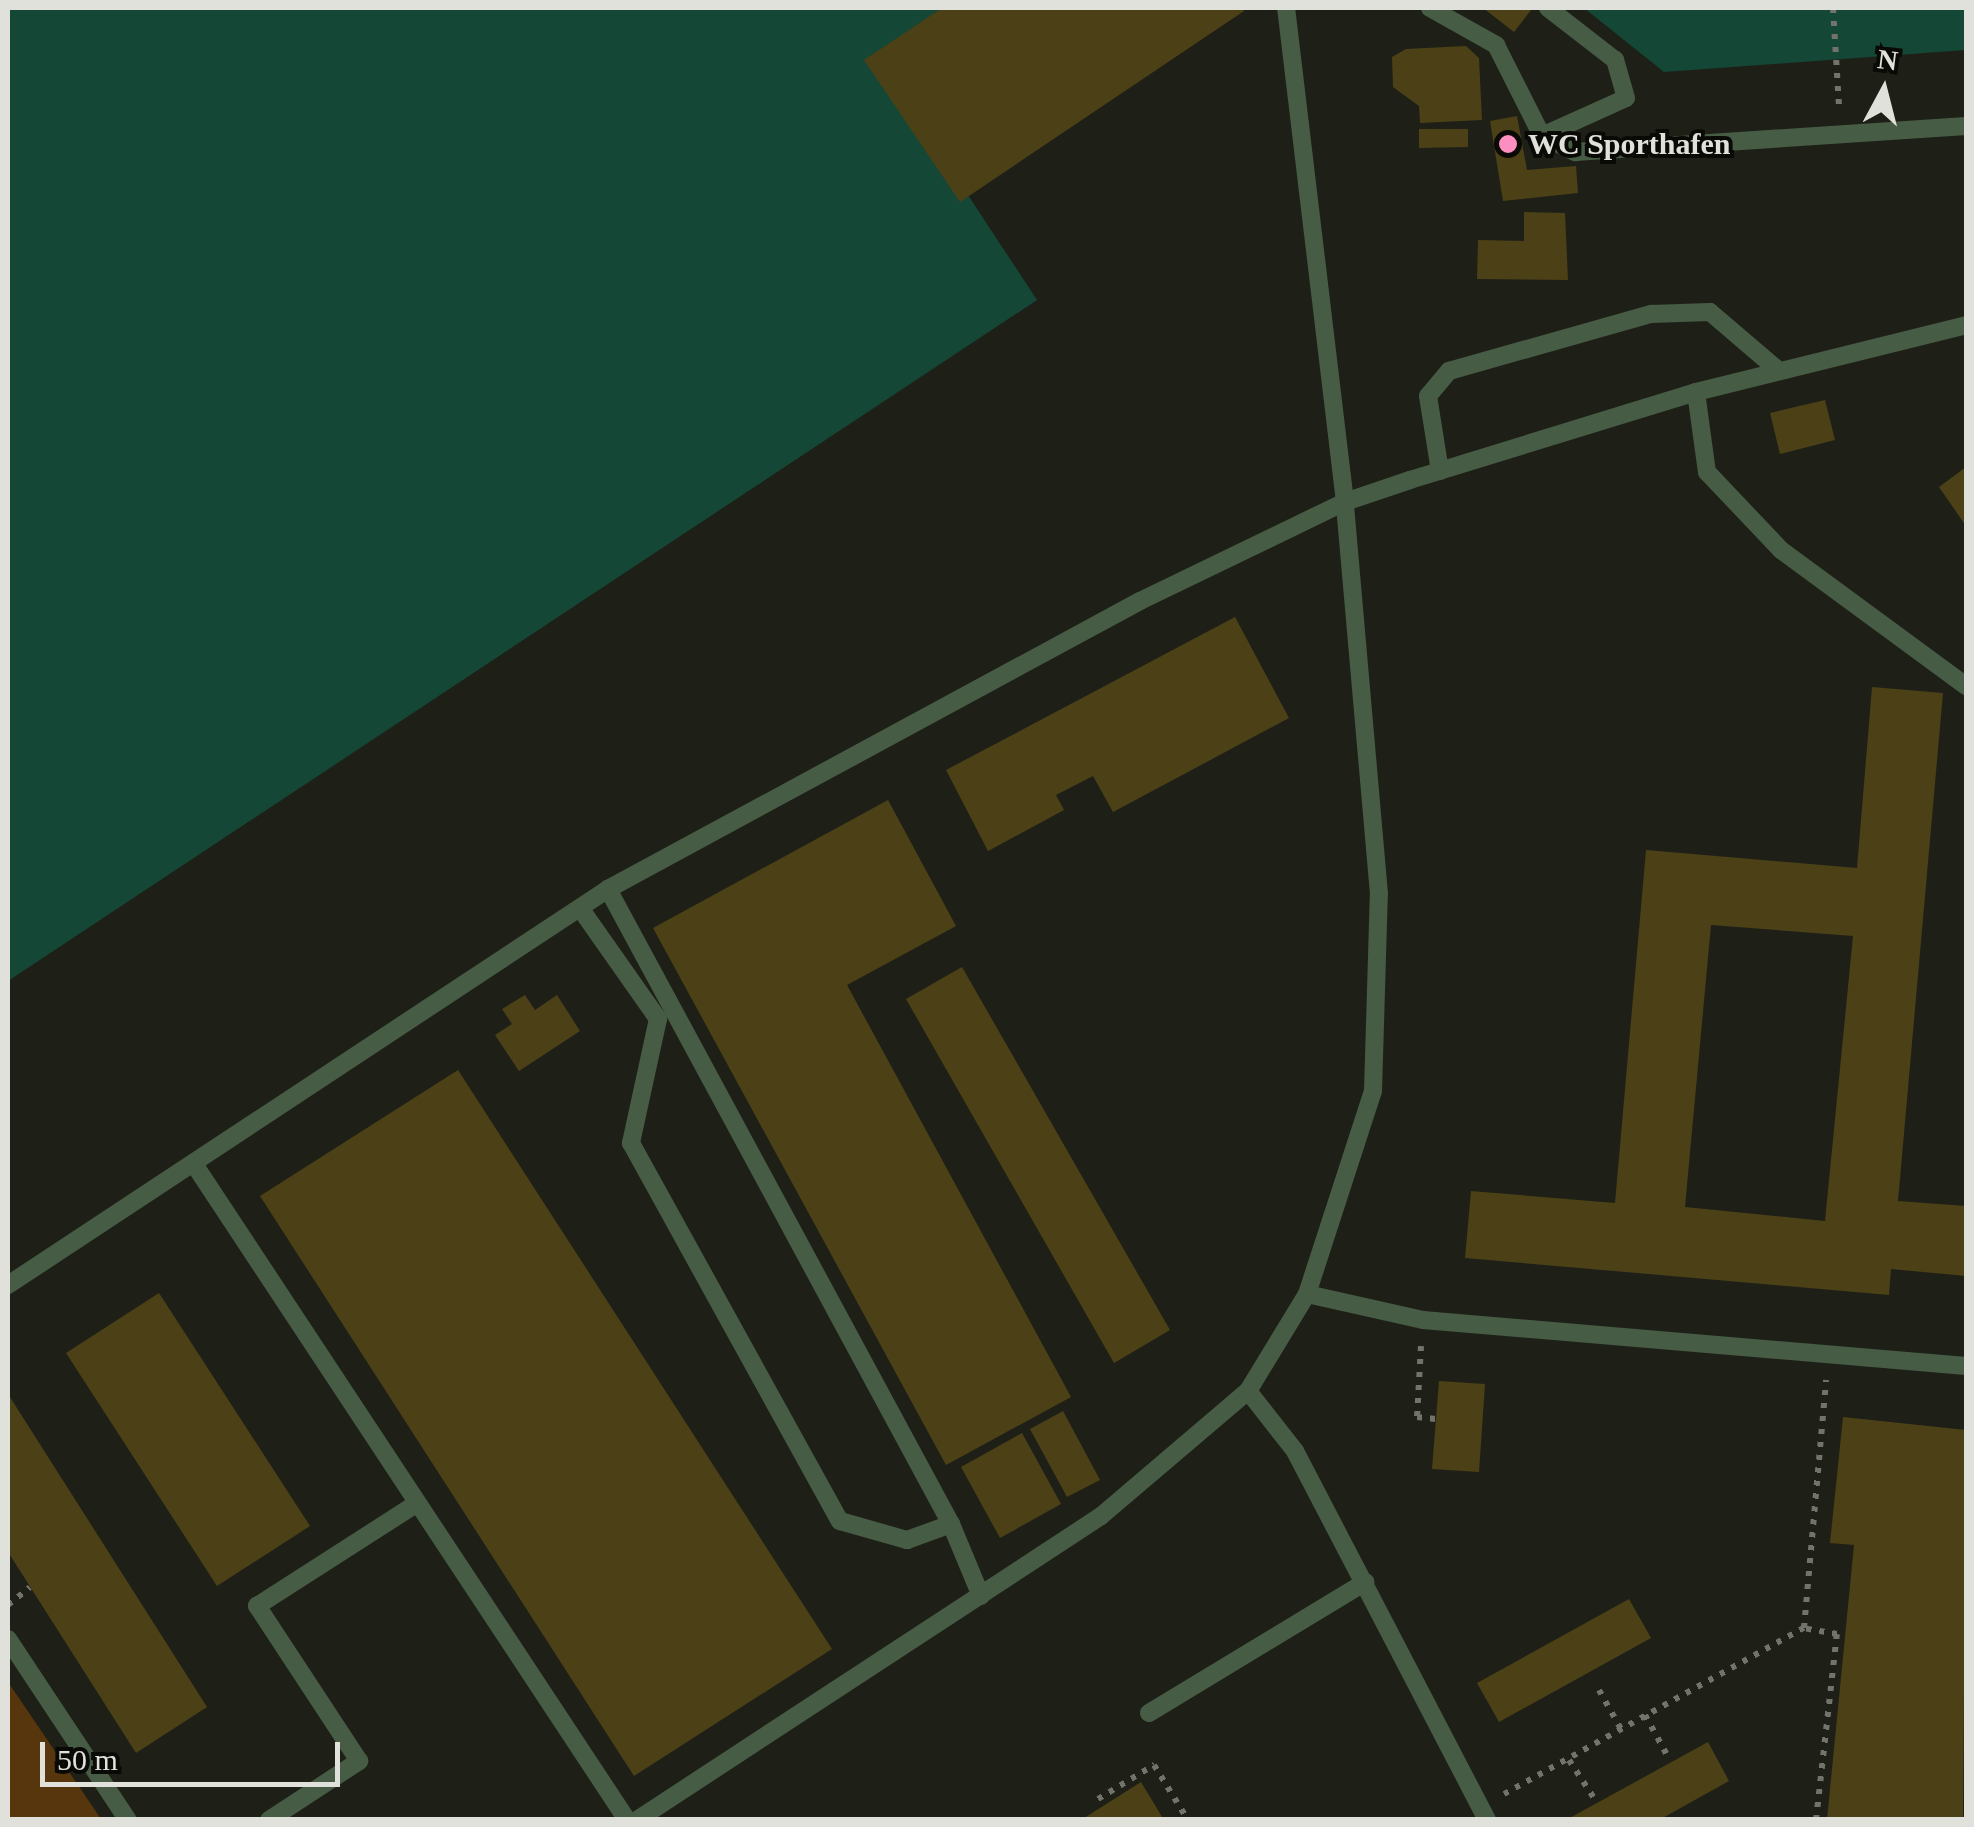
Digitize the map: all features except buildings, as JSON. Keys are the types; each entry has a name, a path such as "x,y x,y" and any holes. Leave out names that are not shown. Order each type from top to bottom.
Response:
{"lane":[{"path":"637,1820 1102,1516 1248,1390 1307,1294 1373,1092 1378,894 1345,502 1286,8"},
{"path":"1430,8 1496,45 1542,136 1565,149 1603,153 1966,126"},
{"path":"1542,136 1626,98 1616,60 1548,8"},
{"path":"1440,471 1428,396 1449,370 1651,314 1710,312 1778,370"},
{"path":"8,1286 608,889 1140,600 1345,502 1696,392 1966,324"},
{"path":"1696,392 1707,472 1782,550 1966,686"},
{"path":"608,889 950,1524 981,1596"},
{"path":"580,908 658,1019 631,1144 840,1522 907,1540 950,1524"},
{"path":"194,1164 626,1820"},
{"path":"1307,1294 1423,1320 1966,1366"},
{"path":"1248,1390 1295,1451 1484,1813"},
{"path":"269,1820 358,1761 257,1606 416,1504"},
{"path":"1149,1712 1365,1582"},
{"path":"8,1639 128,1820"}],"path":[{"path":"1833,8 1840,112"},
{"path":"1423,1320 1416,1417 1436,1419"},
{"path":"1804,1628 1828,1354"},
{"path":"8,1605 30,1587"},
{"path":"1484,1813 1620,1728 1804,1628 1836,1634 1816,1820"},
{"path":"1599,1690 1620,1728"},
{"path":"1644,1715 1668,1754"},
{"path":"1569,1760 1594,1798"},
{"path":"1098,1800 1154,1765 1188,1820"}],"shaded area":[{"path":"8,8 1159,8 937,148 1037,300 8,981"},
{"path":"1584,8 1966,8 1966,50 1664,72"},
{"path":"8,1682 101,1819 8,1819"}],"place":[{"name":"WC Sporthafen","path":"1508,144"}]}
